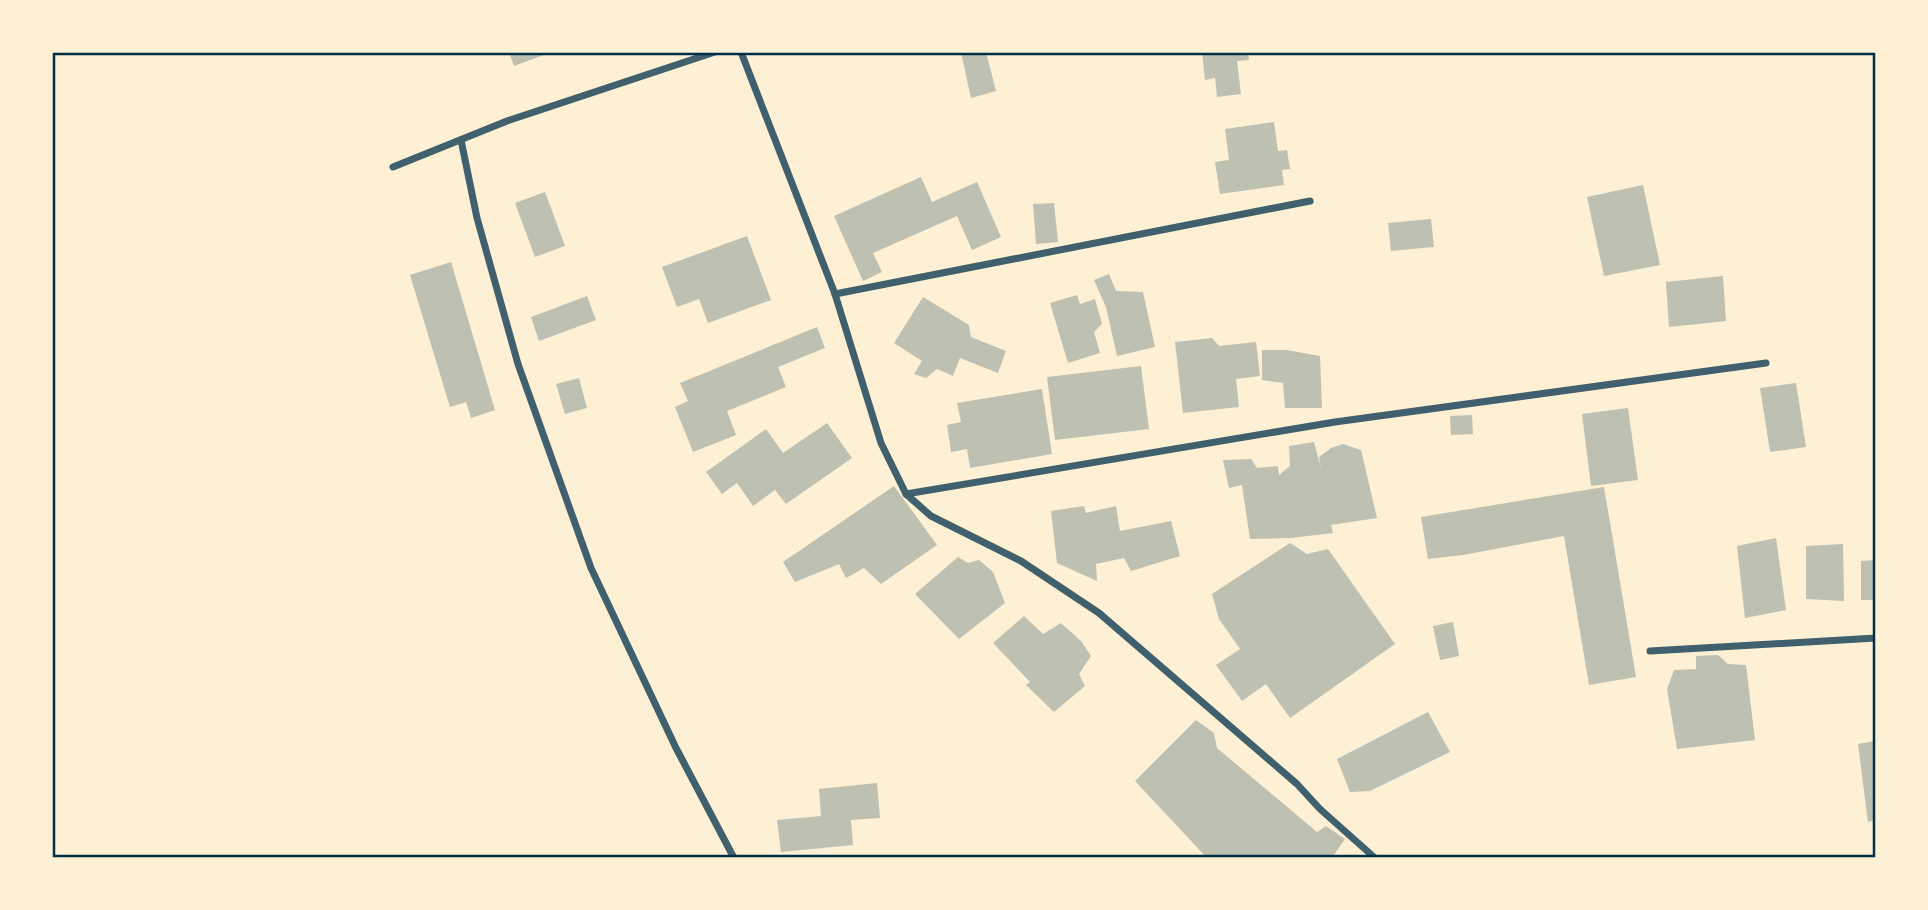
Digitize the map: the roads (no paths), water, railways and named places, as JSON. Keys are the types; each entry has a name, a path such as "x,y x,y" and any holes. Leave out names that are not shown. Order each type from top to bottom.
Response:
{"street":[{"path":"393,167 507,121 715,52"},
{"path":"741,52 835,294 881,443 906,494 931,516 1021,561 1099,613 1297,784 1320,809 1376,858"},
{"path":"461,140 477,218 518,364 591,568 676,748 734,858"},
{"path":"835,294 1310,201"},
{"path":"906,494 1335,422 1766,363"},
{"path":"1650,651 1875,638"}]}
